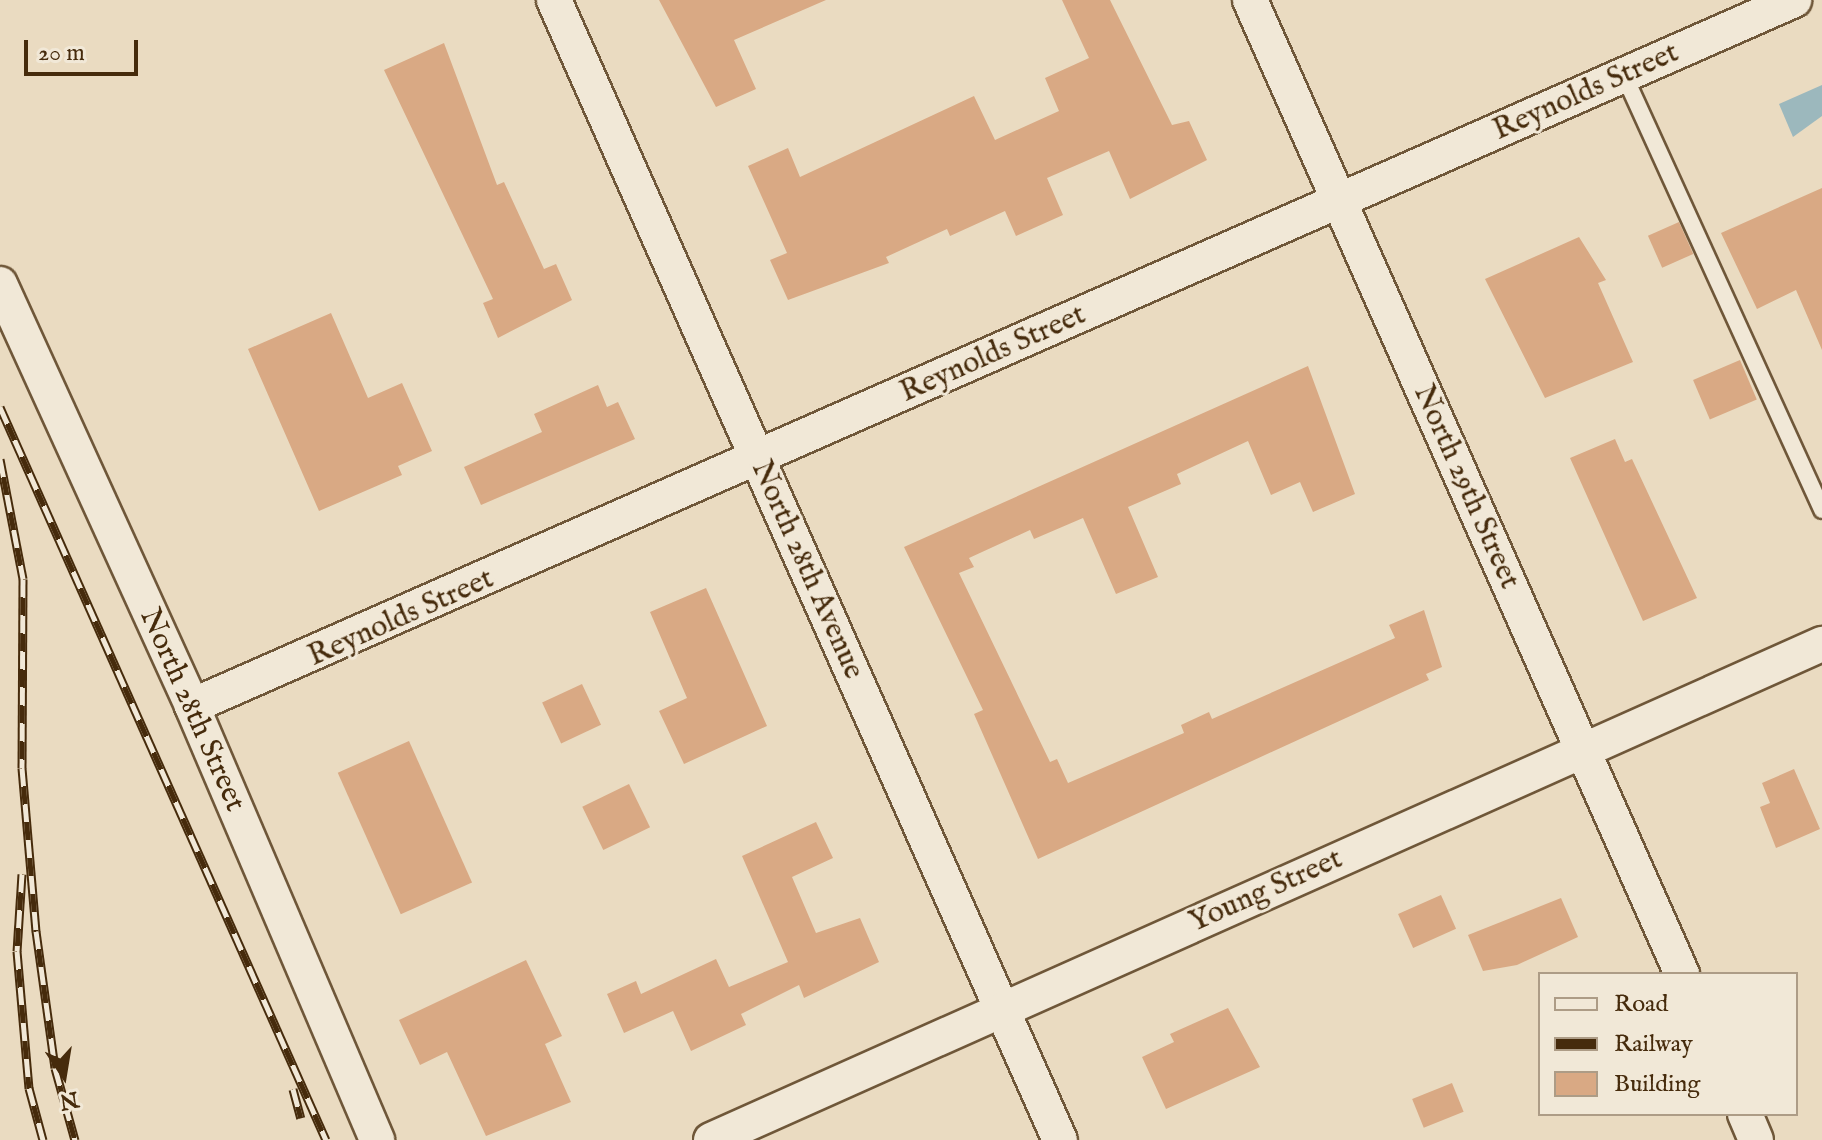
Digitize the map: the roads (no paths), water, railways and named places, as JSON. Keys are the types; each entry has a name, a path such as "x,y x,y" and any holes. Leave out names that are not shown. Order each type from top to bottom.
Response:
{"street":[{"name":"North 28th Avenue","path":"554,0 1060,1140"},
{"name":"North 29th Street","path":"1250,0 1681,972"},
{"name":"Reynolds Street","path":"192,706 1794,0"},
{"name":"North 28th Street","path":"0,284 192,706 377,1140"},
{"name":"Young Street","path":"711,1140 1822,644"},
{"path":"1746,1116 1756,1140"}],"lane":[{"path":"1624,75 1822,510"}],"water":[{"path":"1822,85 1822,116 1793,137 1779,104"}],"railway":[{"path":"0,407 326,1140"},
{"path":"0,459 23,579 22,768 36,931 55,1068 75,1140"},
{"path":"22,874 17,951 29,1088 43,1140"},
{"path":"293,1089 301,1118"}]}
